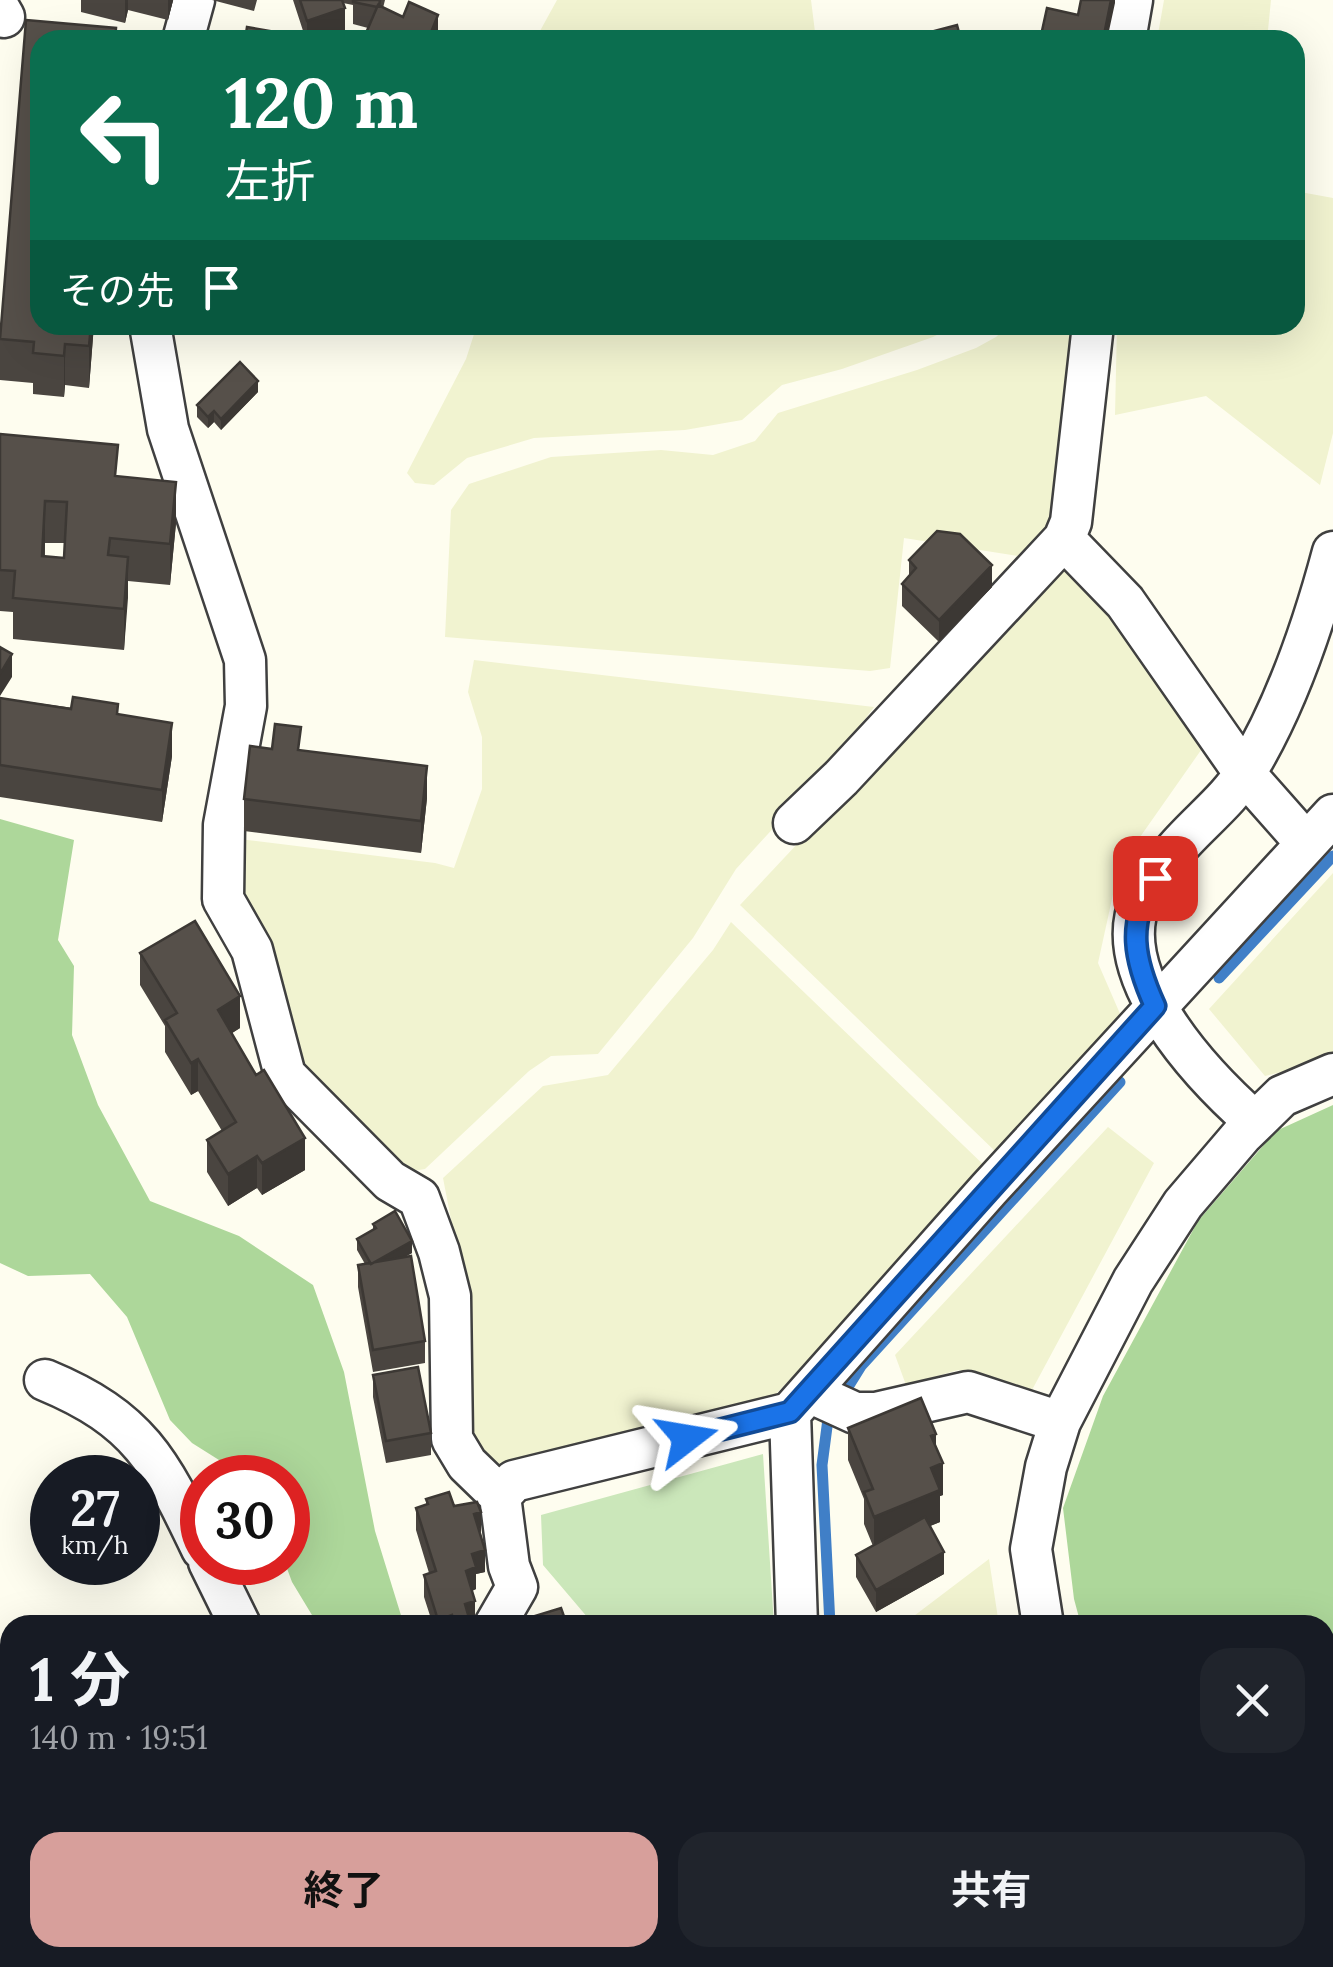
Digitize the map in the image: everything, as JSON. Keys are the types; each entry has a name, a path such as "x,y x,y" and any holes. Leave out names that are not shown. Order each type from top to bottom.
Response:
{"street":[{"path":"186,30 194,0"},
{"path":"1127,30 1132,0"},
{"path":"152,335 168,429 245,660 246,706 224,825 223,899 252,950 286,1076 390,1181 419,1198 450,1296 452,1438 467,1464 500,1496 510,1566 517,1587 501,1615"},
{"path":"794,823 841,778 1064,539 1072,522 1092,335"},
{"path":"798,1615 799,1402 1155,1006 1320,829 1245,774 1125,602 1064,539"},
{"path":"1256,1122 1226,1096 1155,1006 1143,981 1134,942 1140,900 1170,856 1245,774 1286,695 1333,552"},
{"path":"1042,1615 1032,1548 1046,1467 1060,1422 1133,1281 1184,1204 1256,1122 1282,1096 1333,1074"},
{"path":"45,1380 88,1398 130,1430 167,1476 180,1503"},
{"path":"500,1496 514,1482 799,1402 876,1413 968,1392 1060,1422"},
{"path":"220,1585 235,1615"}],"green space":[{"path":"557,0 811,0 815,30 540,30"},
{"path":"1164,0 1271,0 1268,30 1159,30"},
{"path":"1305,193 1333,198 1333,433 1320,485 1206,396 1115,415 1117,335 1305,335"},
{"path":"474,335 937,335 842,369 782,385 742,420 685,430 534,438 467,458 434,485 415,483 407,473 466,359"},
{"path":"1078,335 1056,520 1024,557 904,538 890,668 870,671 445,637 451,510 469,484 551,457 661,450 713,455 755,441 778,413 917,370 996,337"},
{"path":"1055,569 1078,570 1206,743 1119,867 1098,963 1121,1016 998,1154 740,905"},
{"path":"474,660 874,707 830,766 736,869 693,938 598,1054 551,1056 529,1071 425,1169 407,1172 330,1101 295,1055 237,869 239,839 454,868 482,789 482,737 468,692"},
{"path":"0,819 74,840 58,940 74,966 72,1035 98,1105 150,1201 239,1236 313,1285 344,1372 375,1531 401,1615 312,1615 294,1585 310,1585 310,1455 211,1455 192,1443 170,1420 127,1317 90,1274 28,1276 0,1263"},
{"path":"1333,873 1333,1059 1265,1076 1209,1009"},
{"path":"731,922 989,1170 773,1397 501,1471 473,1443 466,1297 443,1178 543,1086 608,1075 713,950"},
{"path":"1333,1105 1333,1615 1078,1615 1063,1508 1103,1396 1198,1221 1276,1131"},
{"path":"1108,1127 1154,1163 1032,1390 958,1370 906,1385 895,1355"},
{"path":"763,1454 773,1615 586,1615 543,1565 541,1515"},
{"path":"989,1559 997,1615 915,1615"}],"building":[{"path":"300,0 342,0 345,8 307,21"},
{"path":"353,0 380,0 377,7"},
{"path":"1081,0 1111,0 1105,30 1042,30 1047,8 1078,15"},
{"path":"409,2 438,15 432,30 367,30 378,5 403,17"},
{"path":"26,20 116,28 30,30 30,335 90,335 89,346 65,344 64,356 33,353 34,342 0,339"},
{"path":"240,362 258,381 221,419 214,411 208,417 197,405"},
{"path":"0,434 118,445 115,476 176,482 170,544 110,538 108,555 128,557 124,609 13,598 15,571 0,570","holes":["45,501 67,502 64,558 42,556"]},
{"path":"937,531 960,534 992,565 939,620 902,584 916,568 909,560"},
{"path":"0,647 12,654 0,674"},
{"path":"73,697 118,704 117,714 172,723 162,790 0,765 0,698 71,709"},
{"path":"275,724 301,727 298,750 427,766 421,821 244,799 250,746 272,749"},
{"path":"195,921 240,996 218,1010 256,1075 264,1070 305,1138 262,1163 257,1156 228,1174 207,1140 236,1122 198,1059 191,1063 165,1020 177,1013 140,953"},
{"path":"395,1211 412,1241 371,1264 357,1239"},
{"path":"411,1256 425,1341 373,1350 358,1265"},
{"path":"418,1367 431,1433 386,1441 373,1375"},
{"path":"921,1398 943,1463 931,1468 940,1490 874,1517 864,1492 873,1489 848,1428"},
{"path":"449,1492 454,1506 477,1502 481,1512 474,1514 485,1550 472,1554 476,1567 466,1571 475,1601 465,1604 468,1615 436,1615 424,1575 436,1571 416,1508 428,1504 426,1499"},
{"path":"925,1517 944,1552 876,1590 856,1555"},
{"path":"561,1608 563,1615 538,1615"}],"waterway":[{"path":"1219,978 1333,856"},
{"path":"830,1615 822,1465 828,1419 861,1366 1120,1082"}],"route":[{"path":"687,1438 790,1412 1155,1006 1143,981 1134,942 1140,900 1155,878"}]}
